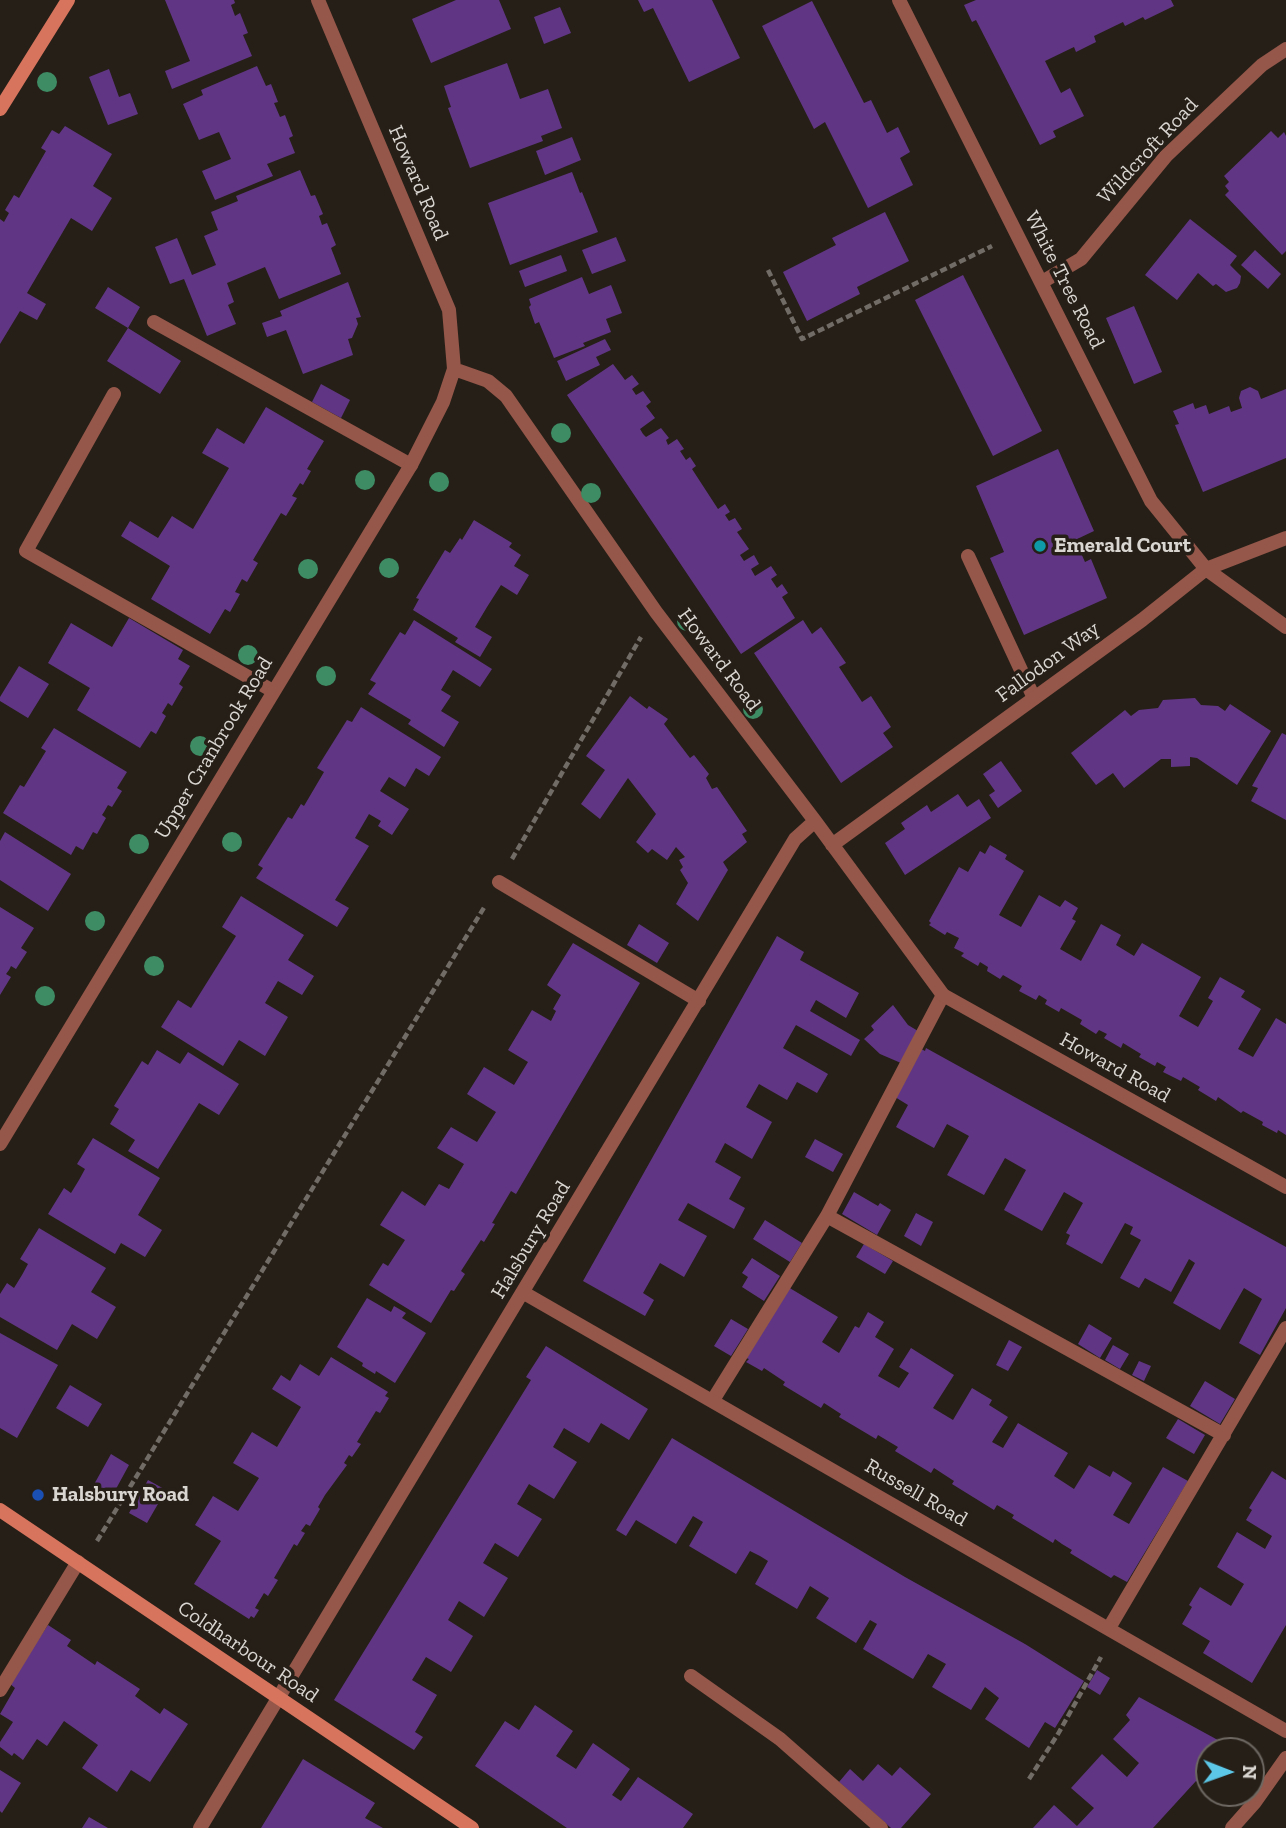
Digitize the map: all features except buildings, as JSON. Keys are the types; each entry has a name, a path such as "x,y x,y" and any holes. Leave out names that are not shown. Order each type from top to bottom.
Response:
{"main road":[{"path":"0,109 68,0"},
{"name":"Coldharbour Road","path":"0,1510 472,1828"}],"street":[{"name":"Howard Road","path":"318,0 449,310 454,369 488,381 506,396 656,612 943,995 1286,1187"},
{"name":"White Tree Road","path":"899,0 1151,501 1206,569"},
{"name":"Wildcroft Road","path":"1042,282 1081,259 1166,156 1262,65 1286,49"},
{"path":"154,322 411,465"},
{"name":"Upper Cranbrook Road","path":"0,1144 411,465 443,402 454,369"},
{"path":"114,394 26,551 272,691"},
{"name":"Fallodon Way","path":"832,845 1142,620 1206,569 1286,538"},
{"path":"968,556 1034,698"},
{"path":"1206,569 1286,627"},
{"name":"Halsbury Road","path":"200,1828 795,839 815,821"},
{"path":"499,882 699,1001"},
{"path":"713,1400 827,1216 943,995"},
{"path":"827,1216 1224,1435"},
{"name":"Russell Road","path":"524,1293 1286,1731"},
{"path":"1112,1630 1286,1328"},
{"path":"0,1690 80,1564"},
{"path":"691,1676 780,1739 881,1828"},
{"path":"1232,1828 1255,1802 1286,1758"}],"path":[{"path":"768,270 802,340 1018,234"},
{"path":"80,1564 499,882 656,612"},
{"path":"1028,1779 1058,1734 1112,1630"}],"place":[{"name":"Emerald Court","path":"1040,546"},
{"name":"Halsbury Road","path":"38,1495"}]}
